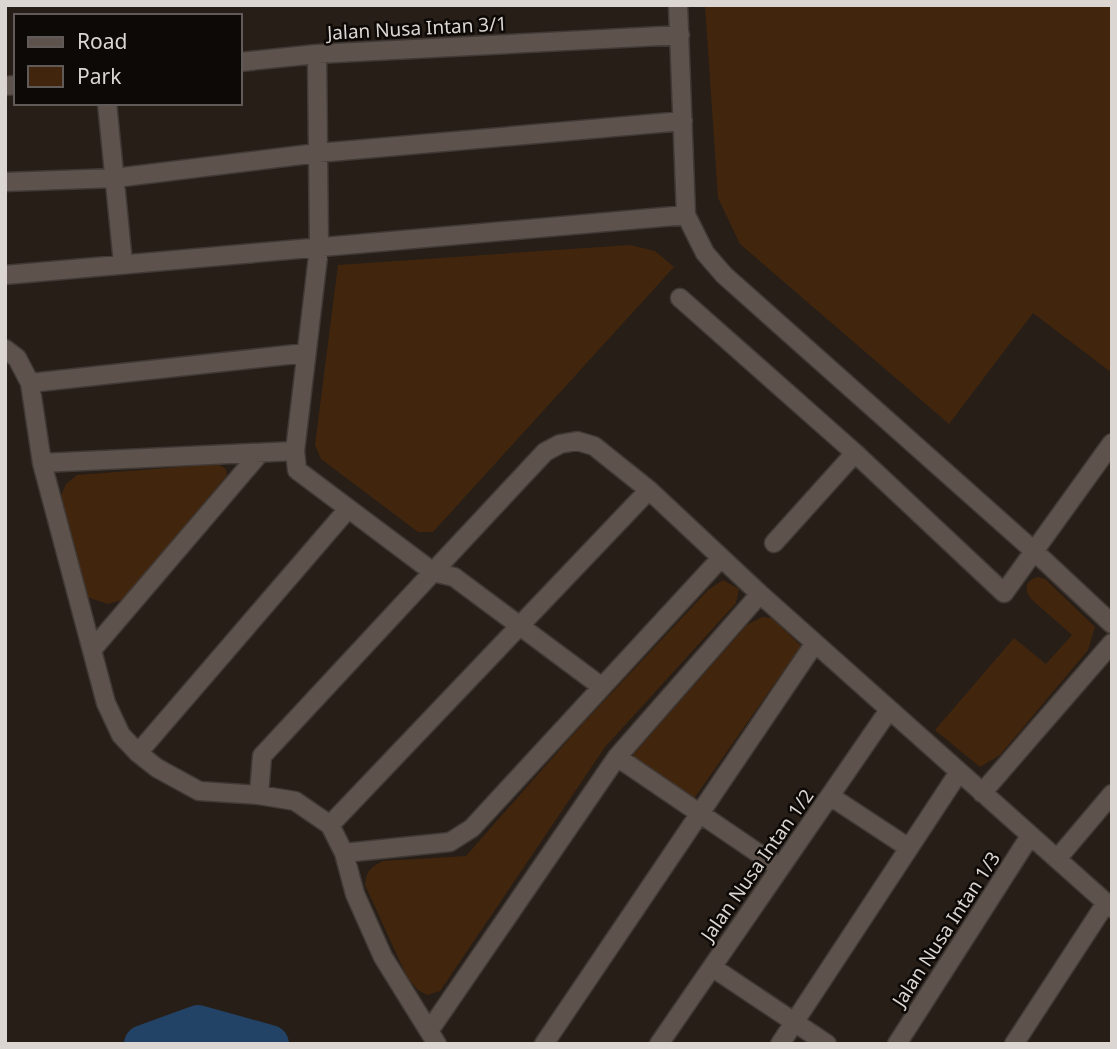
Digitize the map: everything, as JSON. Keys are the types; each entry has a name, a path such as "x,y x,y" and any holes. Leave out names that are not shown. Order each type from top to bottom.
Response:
{"street":[{"path":"678,5 686,215 705,253 724,275 1109,615"},
{"name":"Jalan Nusa Intan 3/1","path":"242,62 317,54 680,35"},
{"path":"317,54 319,248 295,451 297,470 433,572 454,577 602,687"},
{"path":"107,105 123,263"},
{"path":"5,182 115,178 318,153 683,121"},
{"path":"5,275 686,215"},
{"path":"680,298 855,453 1004,593 1112,443"},
{"path":"5,349 17,358 30,383 42,463 106,703 121,735 157,768 199,791 259,794 295,801 330,825 344,853 355,894 383,957 433,1037 617,757 760,594"},
{"path":"30,383 306,353"},
{"path":"259,794 262,756 545,452 560,444 577,441 594,446 649,491 760,594 1109,906 1014,1044"},
{"path":"42,463 295,451"},
{"path":"92,650 260,453"},
{"path":"774,543 855,453"},
{"path":"330,825 649,491"},
{"path":"138,753 348,509"},
{"path":"344,853 450,842 472,828 721,558"},
{"path":"544,1044 815,643"},
{"path":"982,793 1112,643"},
{"name":"Jalan Nusa Intan 1/2","path":"659,1044 889,709"},
{"path":"617,757 780,868"},
{"path":"780,1044 959,772"},
{"path":"1057,859 1112,794"},
{"path":"830,796 909,848"},
{"name":"Jalan Nusa Intan 1/3","path":"897,1044 1030,836"},
{"path":"712,967 827,1044"}],"green space":[{"path":"705,5 1112,5 1112,373 1033,313 949,424 740,244 718,198"},
{"path":"630,245 655,251 674,267 433,532 418,532 321,459 315,445 338,265"},
{"path":"218,464 226,469 227,475 125,599 108,604 87,597 60,498 66,484 77,475"},
{"path":"1038,577 1045,579 1095,627 1088,650 1000,755 980,767 935,730 1014,638 1046,664 1072,635 1031,599 1027,584"},
{"path":"723,580 739,589 736,603 605,747 440,991 427,995 418,990 407,977 365,885 370,870 383,861 466,856 577,730 708,590"},
{"path":"762,617 772,618 801,646 693,800 635,763 633,755 747,625"}],"waterway":[{"path":"143,1044 198,1024 270,1044"}]}
